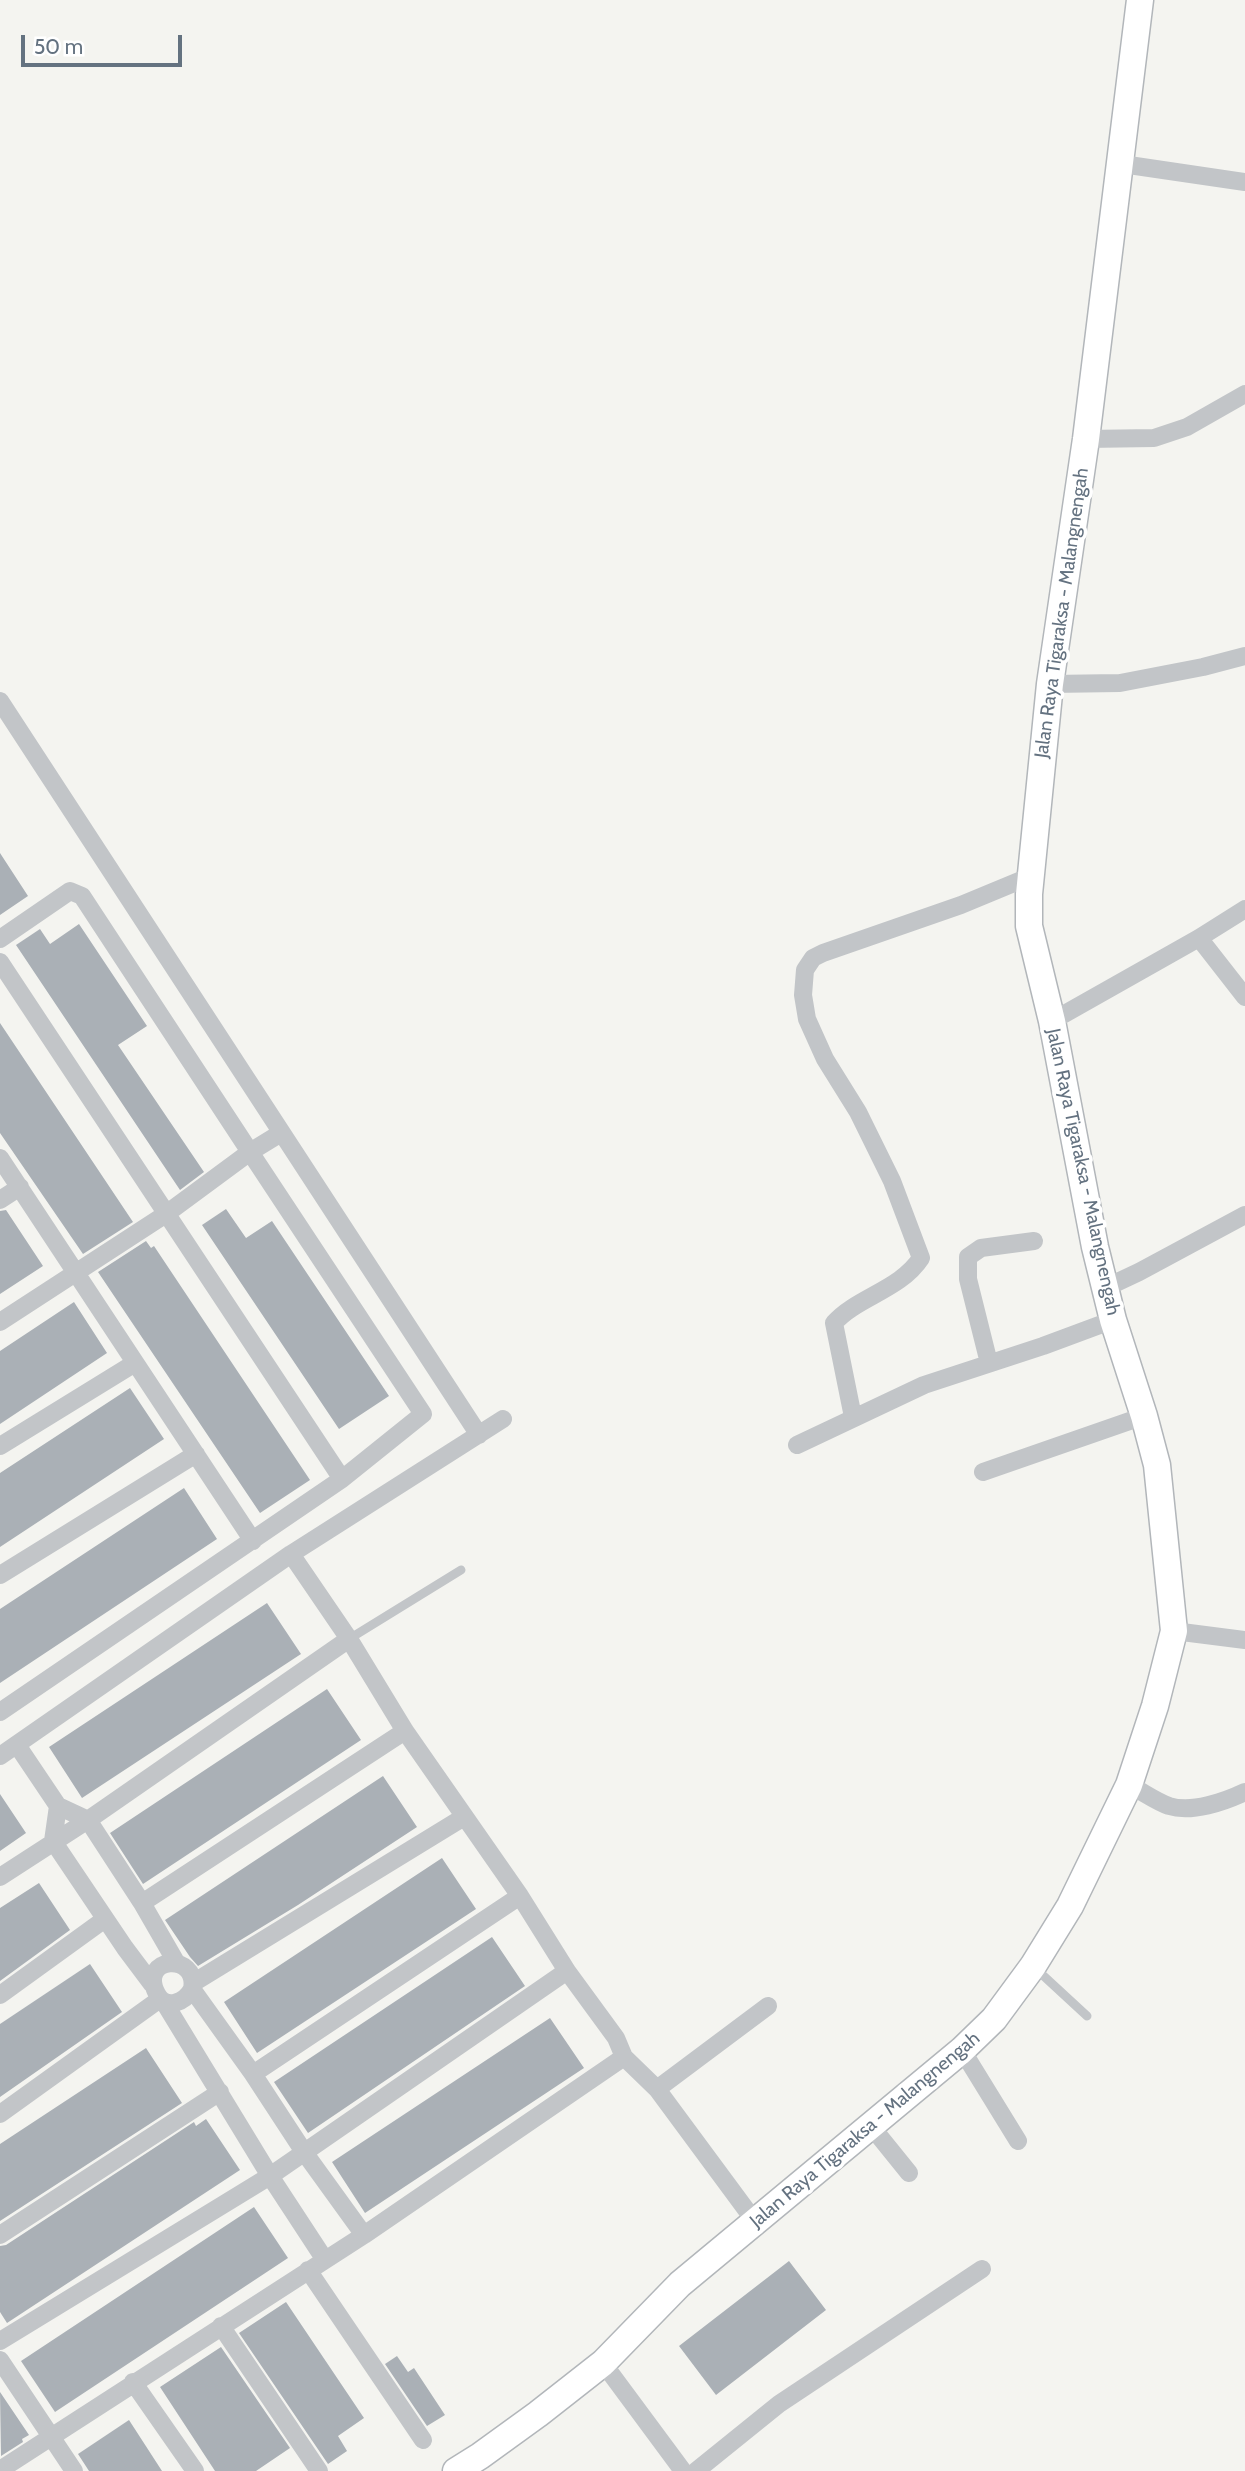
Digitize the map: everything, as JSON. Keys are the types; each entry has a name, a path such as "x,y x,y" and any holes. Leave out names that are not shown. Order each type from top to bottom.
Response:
{"main road":[{"name":"Jalan Raya Tigaraksa - Malangnengah","path":"456,2471 538,2414 603,2362 680,2284 872,2126 962,2050 994,2019 1033,1966 1070,1906 1129,1785 1155,1706 1174,1631 1157,1465 1105,1288 1052,1021 1029,926 1031,876 1050,684 1086,439 1122,164 1140,0"}],"street":[{"path":"1122,164 1245,182"},
{"path":"1086,439 1154,438 1187,427 1245,394"},
{"path":"1050,684 1120,683 1245,656"},
{"path":"0,701 479,1435"},
{"path":"853,1418 834,1323 899,1280 915,1268 921,1258 892,1181 858,1112 825,1059 807,1018 803,995 805,970 813,958 823,953 961,905 1031,876"},
{"path":"0,939 69,891 82,896 423,1414 342,1479 0,1712"},
{"path":"1052,1021 1245,909"},
{"path":"1199,938 1245,997"},
{"path":"0,962 342,1479"},
{"path":"0,1322 166,1214 250,1152 281,1133"},
{"path":"0,1158 253,1541"},
{"path":"0,1200 20,1187"},
{"path":"1105,1288 1245,1215"},
{"path":"989,1363 968,1279 968,1257 981,1248 1034,1241"},
{"path":"797,1445 924,1385 1113,1320"},
{"path":"0,1446 135,1363"},
{"path":"983,1472 1144,1416"},
{"path":"0,1756 291,1554 503,1419"},
{"path":"0,1576 196,1454"},
{"path":"291,1554 349,1639 405,1731 615,2038 624,2057 657,2089 756,2223"},
{"path":"1174,1631 1245,1640"},
{"path":"0,1877 88,1820 349,1639"},
{"path":"142,1903 405,1731"},
{"path":"17,1745 58,1806 88,1820 142,1903 176,1962 188,1969 193,1986 304,2152 364,2235"},
{"path":"1129,1785 1170,1806 1192,1807 1218,1802 1245,1792"},
{"path":"58,1806 53,1842 159,1995 325,2260"},
{"path":"176,1962 166,1963 153,1975 159,1995 173,2003 188,1997 193,1986 464,1816"},
{"path":"253,2074 520,1896"},
{"path":"0,1995 105,1919"},
{"path":"0,2341 270,2176 567,1971"},
{"path":"0,2115 159,1995"},
{"path":"657,2089 768,2006"},
{"path":"962,2050 1018,2141"},
{"path":"0,2470 364,2235 624,2057"},
{"path":"0,2235 220,2092"},
{"path":"872,2126 909,2174"},
{"path":"696,2471 779,2404 982,2269"},
{"path":"307,2270 423,2441"},
{"path":"222,2326 319,2471"},
{"path":"0,2360 74,2471"},
{"path":"603,2362 683,2471"},
{"path":"133,2382 195,2471"}],"lane":[{"path":"349,1639 461,1570"},
{"path":"1033,1966 1087,2016"}],"building":[{"path":"0,853 28,896 0,915"},
{"path":"79,924 147,1026 118,1045 204,1172 180,1190 16,945 40,929 50,944"},
{"path":"0,1023 133,1222 83,1254 0,1133"},
{"path":"226,1209 246,1238 272,1221 389,1396 339,1429 202,1225"},
{"path":"6,1210 43,1266 0,1294 0,1211"},
{"path":"146,1241 151,1248 154,1246 310,1480 260,1513 98,1272"},
{"path":"74,1302 107,1353 0,1424 0,1351"},
{"path":"130,1388 164,1439 0,1547 0,1473"},
{"path":"184,1488 217,1539 0,1683 0,1609"},
{"path":"267,1603 301,1654 82,1798 49,1747"},
{"path":"327,1689 361,1740 143,1884 110,1833"},
{"path":"383,1776 417,1827 198,1966 165,1920"},
{"path":"0,1794 26,1833 0,1851"},
{"path":"442,1858 476,1909 257,2053 224,2002"},
{"path":"39,1883 70,1930 0,1981 0,1908"},
{"path":"492,1937 525,1986 308,2133 274,2082"},
{"path":"90,1964 122,2012 0,2097 0,2024"},
{"path":"550,2018 584,2068 365,2213 332,2162"},
{"path":"146,2048 182,2103 0,2221 0,2144"},
{"path":"206,2119 240,2170 7,2323 0,2312 0,2246 6,2245 194,2122 196,2126"},
{"path":"254,2207 288,2258 55,2412 21,2361"},
{"path":"789,2261 826,2310 716,2395 679,2346"},
{"path":"286,2302 364,2418 338,2436 347,2451 328,2464 239,2333"},
{"path":"221,2347 290,2448 256,2471 215,2471 160,2387"},
{"path":"397,2356 408,2372 414,2368 445,2415 427,2426 385,2364"},
{"path":"0,2392 29,2435 1,2456"},
{"path":"129,2420 162,2471 89,2471 78,2454"}]}
